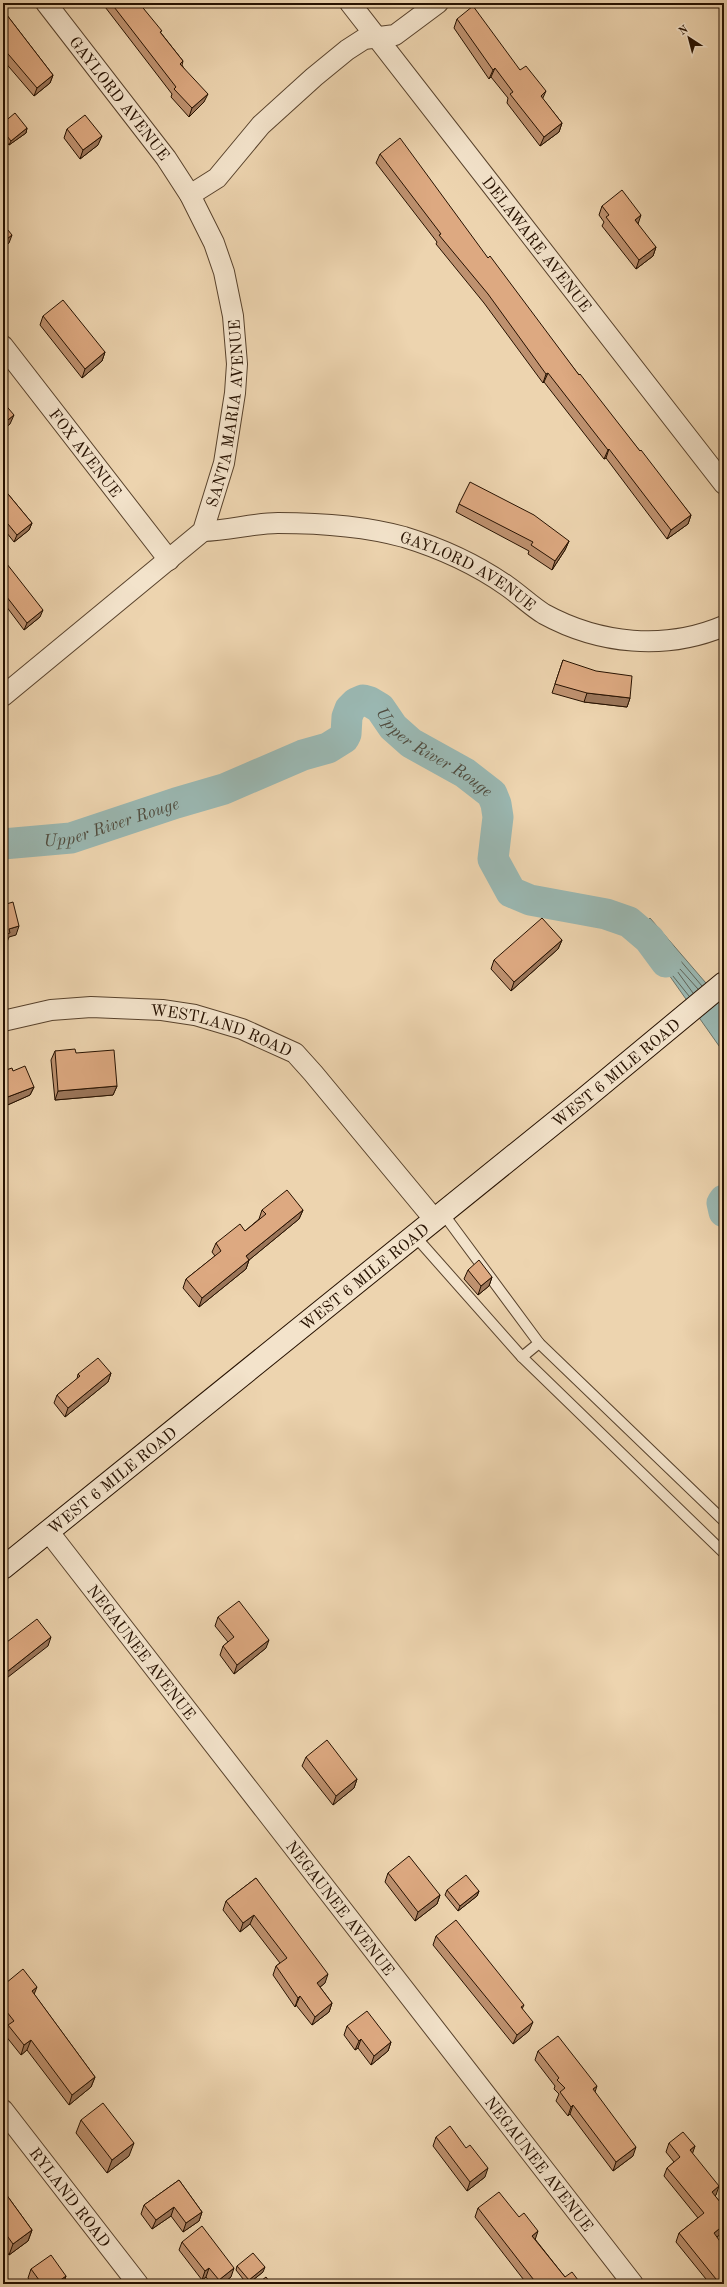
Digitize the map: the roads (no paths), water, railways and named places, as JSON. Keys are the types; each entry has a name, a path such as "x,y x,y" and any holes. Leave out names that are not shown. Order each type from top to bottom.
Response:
{"main road":[{"name":"WEST 6 MILE ROAD","path":"3,1568 723,984"}],"street":[{"name":"GAYLORD AVENUE","path":"46,3 166,158 190,195"},
{"name":"DELAWARE AVENUE","path":"350,3 724,484"},
{"path":"190,195 217,178 261,125 314,77 356,43 376,36 395,35 438,3"},
{"name":"SANTA MARIA AVENUE","path":"190,195 214,243 224,272 233,316 237,364 235,393 224,463 203,531"},
{"name":"FOX AVENUE","path":"3,346 169,560"},
{"name":"GAYLORD AVENUE","path":"203,531 226,531 276,523 348,527 404,537 437,549 477,568 507,586 542,613 564,624 594,635 613,639 651,641 677,639 724,626"},
{"path":"3,696 203,531"},
{"name":"WESTLAND ROAD","path":"3,1020 51,1010 91,1007 162,1010 214,1019 258,1036 295,1053 438,1215"},
{"name":"NEGAUNEE AVENUE","path":"48,1531 633,2284"},
{"name":"RYLAND ROAD","path":"3,2110 138,2284"}],"lane":[{"path":"438,1215 539,1343 724,1521"},
{"path":"414,1235 522,1358 723,1551"},
{"path":"522,1358 539,1343"}],"water":[{"path":"650,918 724,1004 724,1053 669,975 634,934"}],"waterway":[{"name":"Upper River Rouge","path":"3,844 71,838 176,803 224,789 303,755 328,748 344,738 346,734 347,717 350,709 356,703 363,700 380,708 393,727 411,743 465,773 492,794 496,804 498,817 493,859 511,892 530,900 606,914 629,922 649,939 666,962"},
{"name":"Upper River Rouge","path":"724,1200 722,1203 724,1212"}]}
